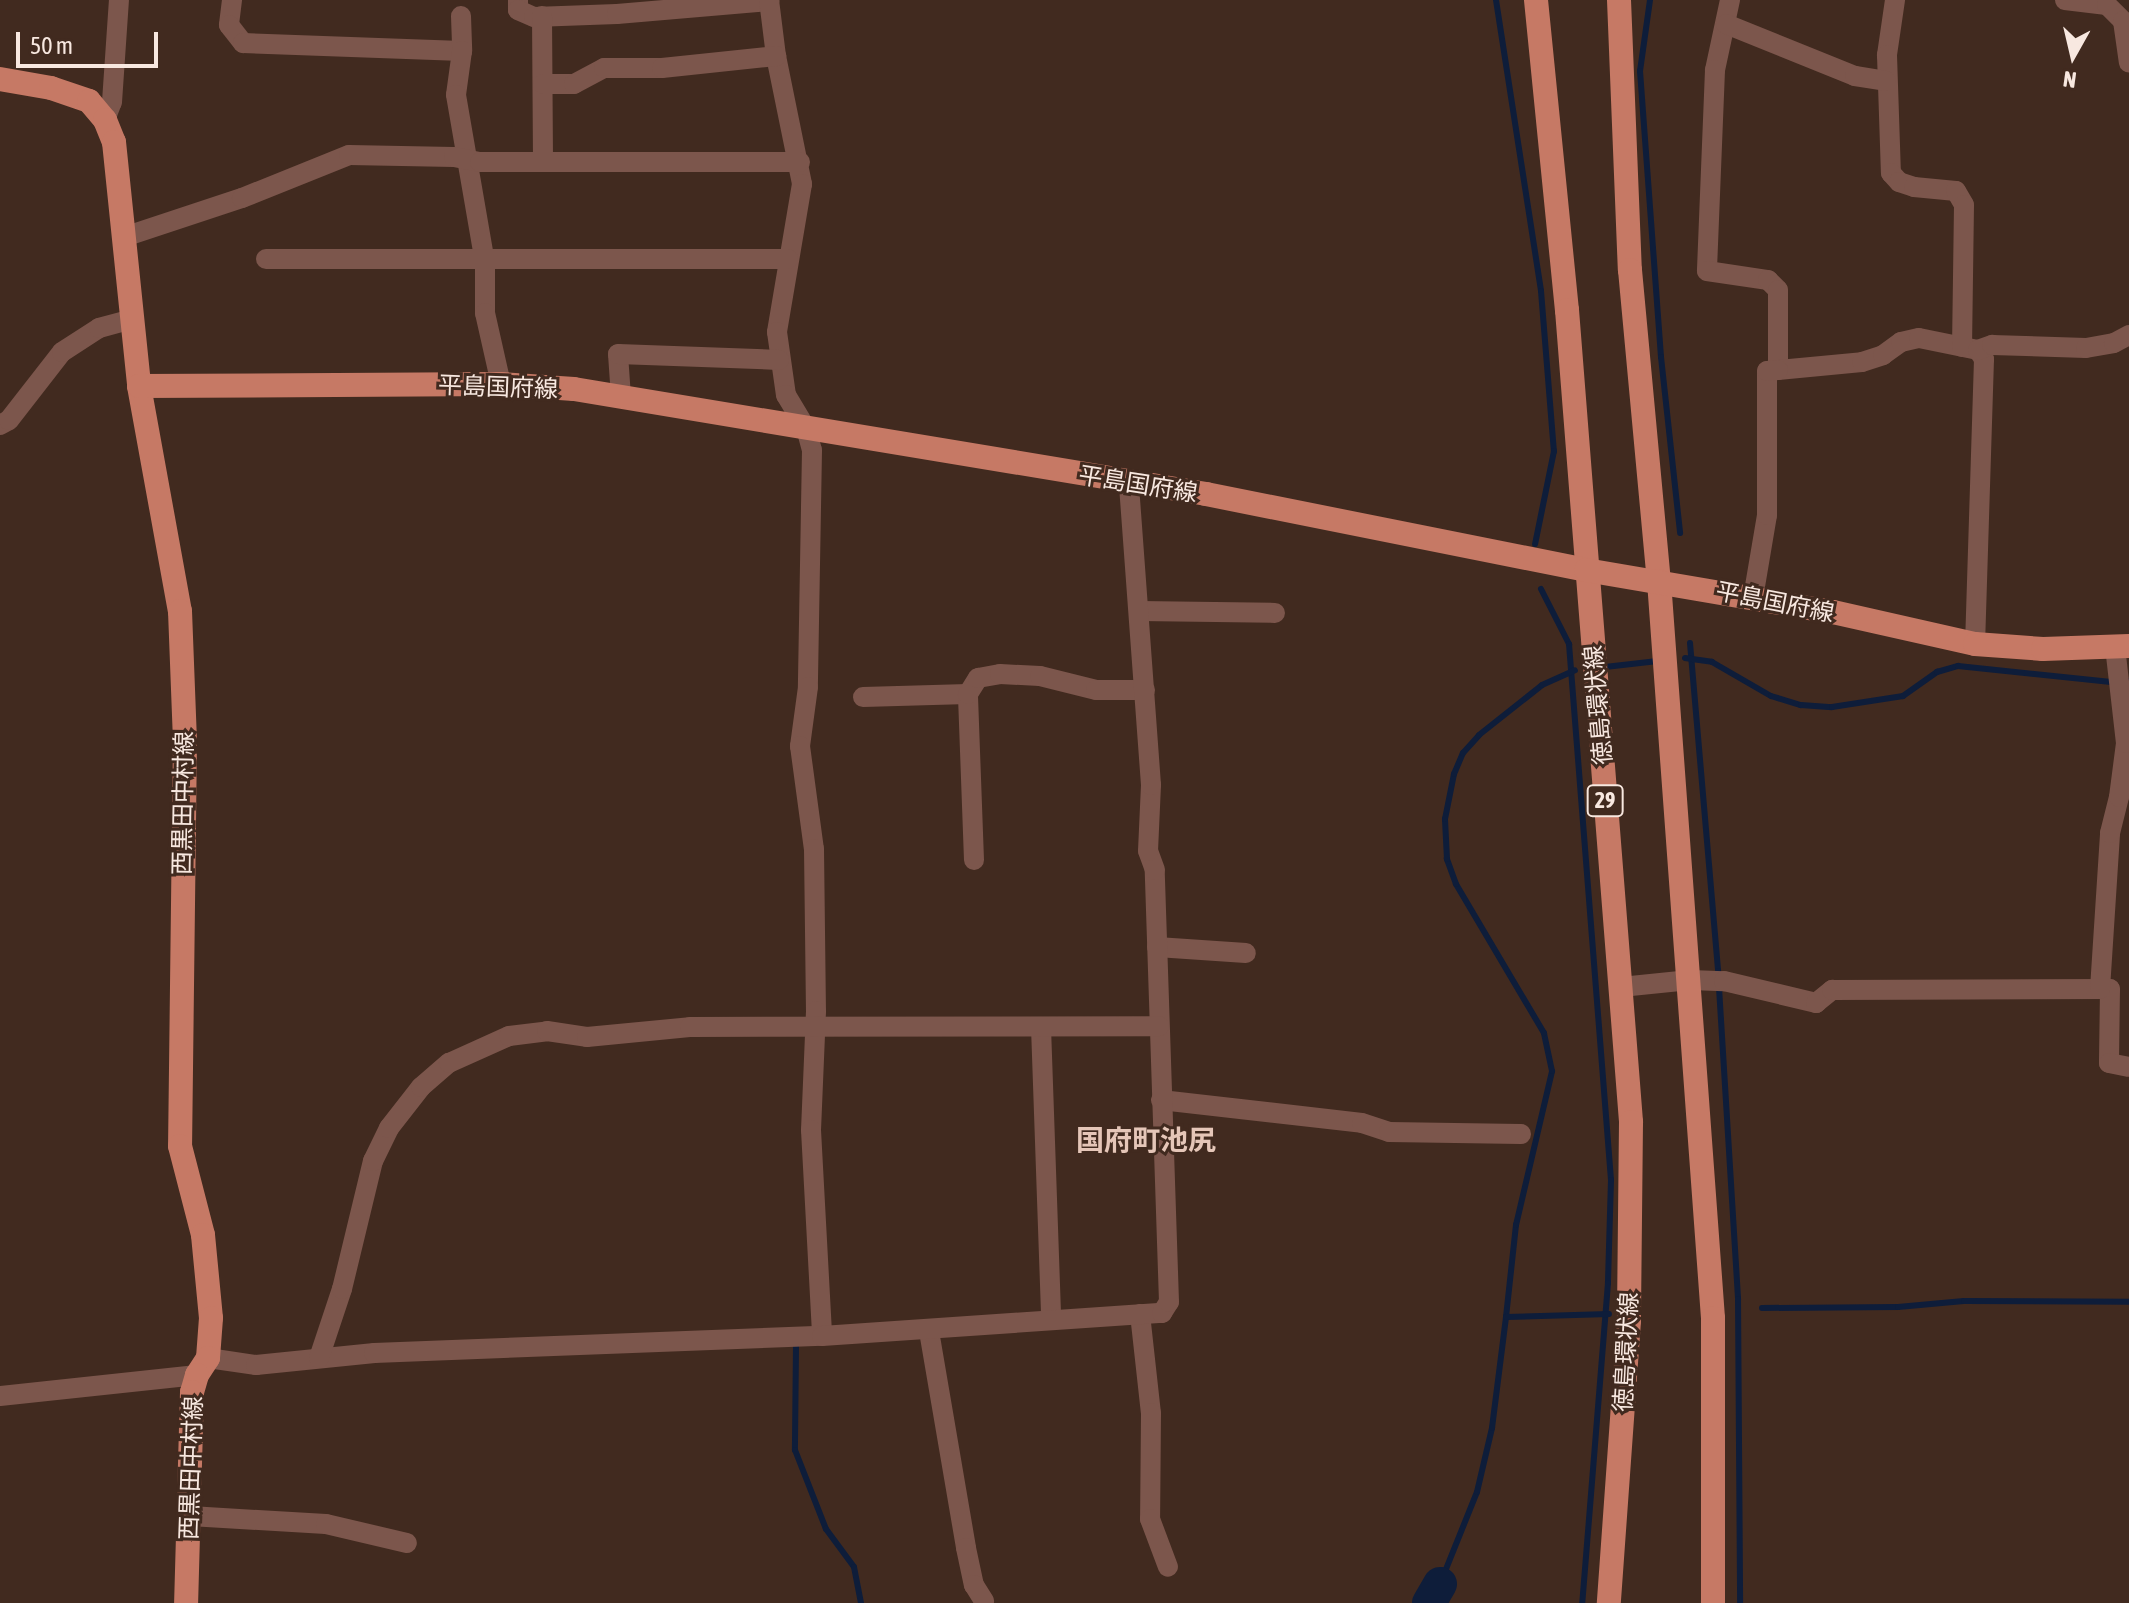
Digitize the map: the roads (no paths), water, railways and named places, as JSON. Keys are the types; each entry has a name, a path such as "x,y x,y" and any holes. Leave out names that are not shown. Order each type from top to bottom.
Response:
{"main road":[{"name":"徳島環状線","path":"1536,0 1567,310 1621,987 1632,1164 1629,1321 1609,1603"},
{"path":"1619,0 1630,270 1659,581 1709,980 1713,1603"},
{"path":"0,79 51,88 89,101 105,120"},
{"name":"西黒田中村線","path":"105,120 114,142 139,386 180,611 186,756 180,1146 203,1235 211,1318 202,1367 192,1399 186,1603"},
{"name":"平島国府線","path":"139,386 501,384 574,389 1206,494 1586,570 1753,598 1975,644 2043,649 2122,647"}],"street":[{"path":"105,120 112,102 119,0"},
{"path":"232,0 229,25 243,43 462,51"},
{"path":"518,0 518,10 534,17 617,14 769,0 776,56 800,162 802,184 777,332 786,395 806,428 812,450 808,687 800,746 814,849 811,1130 822,1336"},
{"path":"1730,0 1715,70 1707,271 1768,280 1778,290 1778,370"},
{"path":"1895,0 1886,81 1891,173 1899,182 1914,187 1956,191 1964,205 1970,348 1984,359 1975,644"},
{"path":"2079,1 2107,5 2123,21 2129,63"},
{"path":"461,16 462,51 456,95 464,159 484,258 485,313 501,384"},
{"path":"542,16 543,161"},
{"path":"1726,24 1855,76 1886,81"},
{"path":"543,84 574,84 604,68 662,68 776,56"},
{"path":"124,237 242,198 349,155 543,161 800,162"},
{"path":"266,259 788,259"},
{"path":"0,425 9,420 62,352 99,328 132,319"},
{"path":"1753,598 1767,515 1767,371 1862,362 1883,355 1901,342 1919,338 1970,348 1992,345 2086,348 2114,343 2129,335"},
{"path":"621,397 618,354 779,360"},
{"path":"0,1396 202,1367 319,1358 494,1347 929,1331 1038,1324 1051,1319 1162,1313 1169,1302 1155,870 1148,851 1151,785 1129,483"},
{"path":"1139,611 1249,603 1275,613"},
{"path":"2100,989 2110,833 2119,797 2126,743 2119,681 2122,647"},
{"path":"974,860 968,694 978,678 1000,674 1040,676 1096,690 1145,690"},
{"path":"863,697 968,694"},
{"path":"1157,947 1246,953"},
{"path":"1621,987 1709,980 1816,1003 1832,990 2110,989 2109,1063 2129,1067"},
{"path":"319,1358 342,1289 373,1161 397,1118 421,1087 449,1063 509,1036 547,1031 587,1037 690,1027 1159,1026"},
{"path":"1041,1027 1051,1319"},
{"path":"1161,1100 1362,1123 1389,1132 1521,1134"},
{"path":"1140,1314 1151,1413 1150,1519 1168,1567"},
{"path":"929,1331 966,1548 974,1585 984,1601"},
{"path":"190,1516 326,1524 407,1543"}],"waterway":[{"path":"1496,0 1541,291 1554,451 1535,544"},
{"path":"1650,0 1640,71 1661,357 1680,533"},
{"path":"1541,589 1569,644 1611,1180 1608,1283 1582,1603"},
{"path":"1690,643 1718,971 1738,1299 1740,1603"},
{"path":"1685,658 1712,662 1771,696 1801,705 1832,707 1903,696 1937,672 1958,666 2111,682 2129,681"},
{"path":"1605,667 1658,661"},
{"path":"1506,1317 1516,1225 1552,1071 1544,1033 1456,884 1447,859 1445,819 1454,774 1463,753 1479,735 1542,685 1575,670"},
{"path":"1762,1308 1898,1307 1964,1301 2129,1302"},
{"path":"1440,1584 1477,1492 1492,1428 1506,1317 1609,1314"},
{"path":"796,1346 795,1450 826,1529 854,1567 861,1603"},
{"path":"1429,1603 1440,1584"}],"district":[{"name":"国府町池尻","path":"1146,1140"}]}
